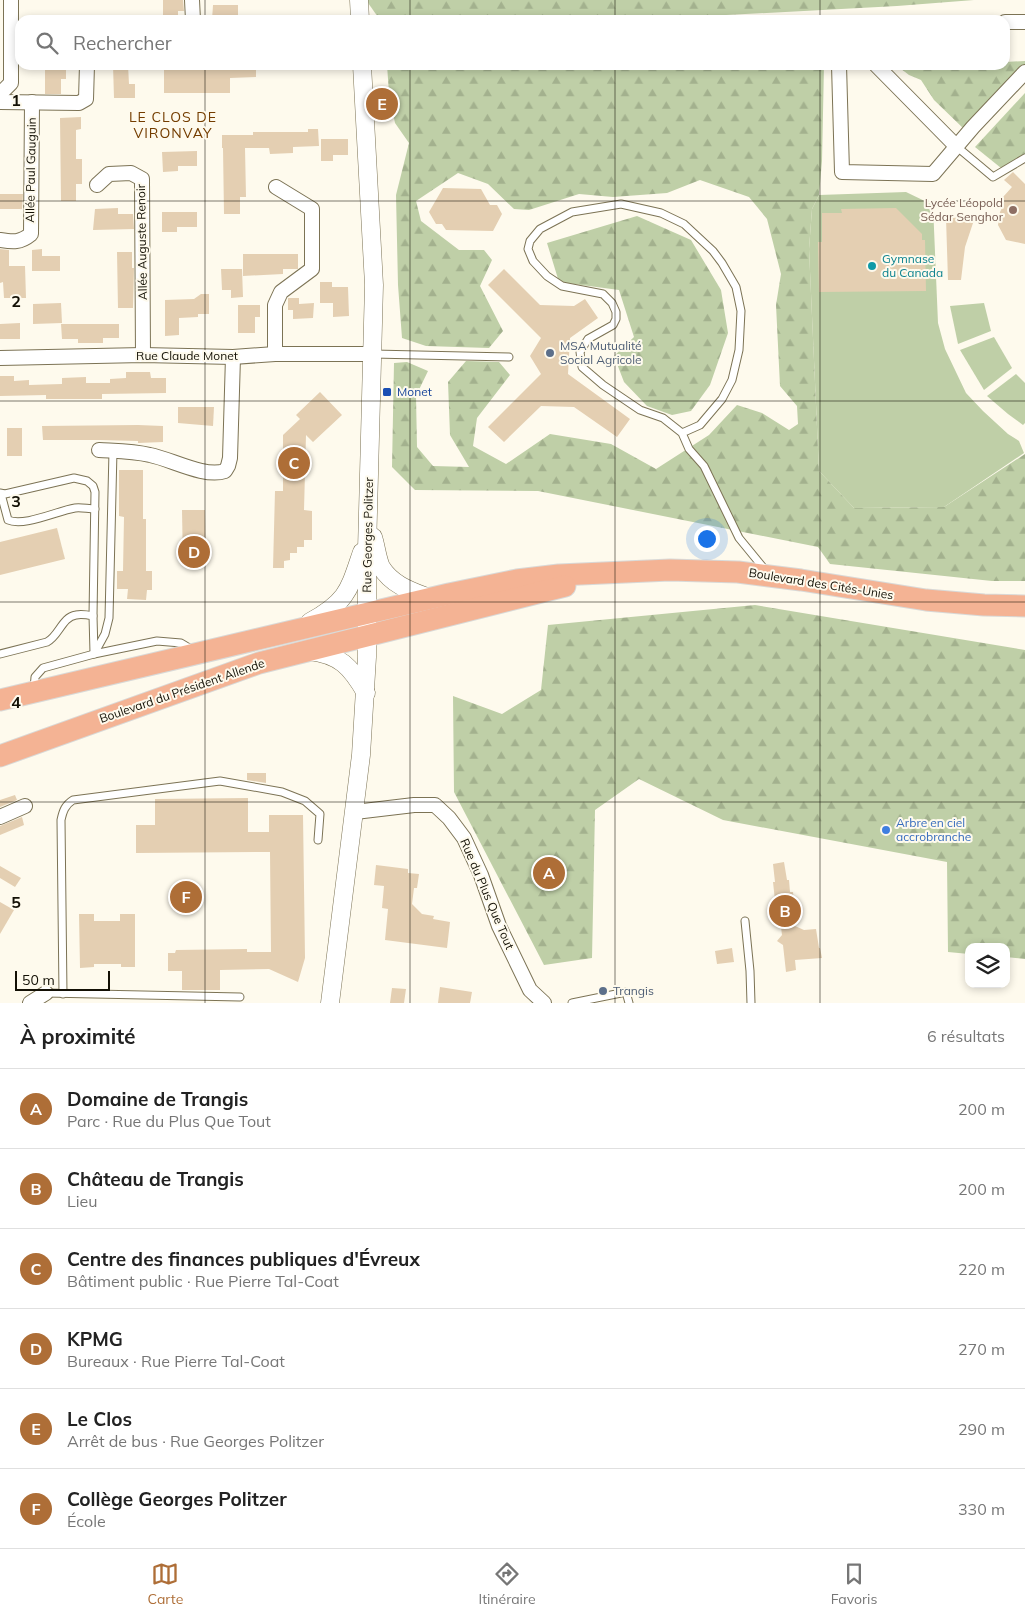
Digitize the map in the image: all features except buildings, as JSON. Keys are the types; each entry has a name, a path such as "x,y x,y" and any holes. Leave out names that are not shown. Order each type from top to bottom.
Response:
{"main road":[{"name":"Boulevard des Cités-Unies","path":"367,612 516,580 559,575 670,570 738,572 926,600 1025,606"},
{"name":"Boulevard des Cités-Unies","path":"367,636 616,573"},
{"name":"Boulevard du Président Allende","path":"0,700 367,612"},
{"name":"Boulevard du Président Allende","path":"0,756 259,663 367,636"}],"street":[{"path":"0,94 12,83 12,0"},
{"path":"192,0 193,15"},
{"path":"360,0 360,15"},
{"path":"1010,22 1025,22"},
{"path":"0,102 78,103 86,99 87,70"},
{"name":"Rue Georges Politzer","path":"330,1003 355,812 366,694 374,285 362,70"},
{"path":"839,70 842,172 933,174 956,146 1025,72"},
{"path":"881,70 956,146"},
{"name":"Allée Paul Gauguin","path":"0,240 14,243 24,240 31,234 32,102"},
{"name":"Allée Auguste Renoir","path":"97,185 109,174 131,173 142,179 143,356"},
{"path":"275,354 275,304 281,292 312,270 312,209 276,187"},
{"name":"Rue Claude Monet","path":"0,358 373,354"},
{"path":"106,451 133,451 195,469 212,472 225,471 230,458 233,357"},
{"path":"368,519 381,566 388,576 401,586 429,598"},
{"path":"296,630 330,611 343,599 352,584 362,550 368,519"},
{"path":"305,651 321,652 339,661 353,672 366,694"},
{"name":"Rue du Plus Que Tout","path":"355,812 406,806 435,805 449,818 464,838 478,868 499,926 530,990 544,1003"},
{"path":"0,817 25,806"},
{"path":"30,1003 46,993"}],"lane":[{"path":"956,146 993,177 1025,158"},
{"path":"682,433 700,425 722,399 732,380 740,350 741,311 736,287 713,251 684,224 661,213 622,204 572,212 540,229 530,241 528,249 533,261 547,276 562,286 603,294 612,303 616,312 616,319 613,325 588,339 580,352 582,367 603,385 640,410 663,418 682,433 689,449 704,466 739,538 769,576"},
{"path":"373,354 509,356"},
{"path":"94,654 105,634 109,618 106,451"},
{"path":"94,654 93,616 95,509 95,492 92,486 87,481 74,478 1,494 8,520 12,522 77,508 95,509"},
{"path":"0,654 53,639 66,619 76,615 93,616"},
{"path":"34,692 35,676 43,668 94,654 157,641 181,643 198,653"},
{"path":"63,994 61,820 67,804 73,800 220,781 282,792 305,801 320,814 318,840"},
{"path":"745,921 751,1003"},
{"path":"572,1003 626,992 629,1003"},
{"path":"46,993 240,996"}],"green space":[{"path":"366,0 974,0 727,15 376,15"},
{"path":"1025,61 1025,66 964,129 934,100 921,80 902,70 1010,70 1010,62"},
{"path":"387,70 824,70 822,161 819,195 812,209 809,249 819,471 854,508 944,507 1025,454 1025,581 992,581 830,564 818,547 538,491 415,490 392,467 394,363 407,362 428,371 416,396 417,447 433,466 469,467 450,435 448,382 466,361 499,362 510,375 477,418 473,446 506,464 550,434 611,444 656,469 709,435 737,405 762,413 789,430 798,424 797,406 780,386 776,305 781,274 767,219 749,197 700,180 667,193 613,197 579,194 529,210 514,209 488,184 458,173 416,201 421,221 459,250 484,250 492,260 480,286 503,331 489,348 426,346 402,338 398,285 396,195 409,143 395,123 389,93"},
{"path":"1025,93 1025,154 1001,168 975,147"},
{"path":"906,192 933,205 938,323 945,349 966,393 1008,434 1019,441 1024,453 944,507 854,508 819,471 809,249 812,209 819,195"},
{"path":"637,216 691,240 721,290 728,333 710,385 691,411 672,415 647,406 624,382 614,356 634,337 619,290 559,282 547,243"},
{"path":"984,303 991,331 958,344 950,306"},
{"path":"994,337 1012,368 984,390 960,350"},
{"path":"1016,374 1025,383 1025,423 1023,425 987,396"},
{"path":"755,605 1025,650 1025,959 1010,957 1010,943 965,943 965,954 948,952 947,862 723,820 639,779 595,810 592,958 544,965 454,792 453,696 502,714 541,690 548,625"}],"place":[{"name":"Le Clos","path":"382,104"},
{"name":"Lycée Léopold Sédar Senghor","path":"1013,210"},
{"name":"Gymnase du Canada","path":"872,266"},
{"name":"MSA Mutualité Social Agricole","path":"550,353"},
{"name":"Monet","path":"387,392"},
{"name":"Centre des finances publiques d'Évreux","path":"294,463"},
{"name":"KPMG","path":"194,552"},
{"name":"Arbre en ciel accrobranche","path":"886,830"},
{"name":"Domaine de Trangis","path":"549,873"},
{"name":"Collège Georges Politzer","path":"186,897"},
{"name":"Château de Trangis","path":"785,911"},
{"name":"Trangis","path":"603,991"}],"district":[{"name":"LE CLOS DE VIRONVAY","path":"173,126"}]}
